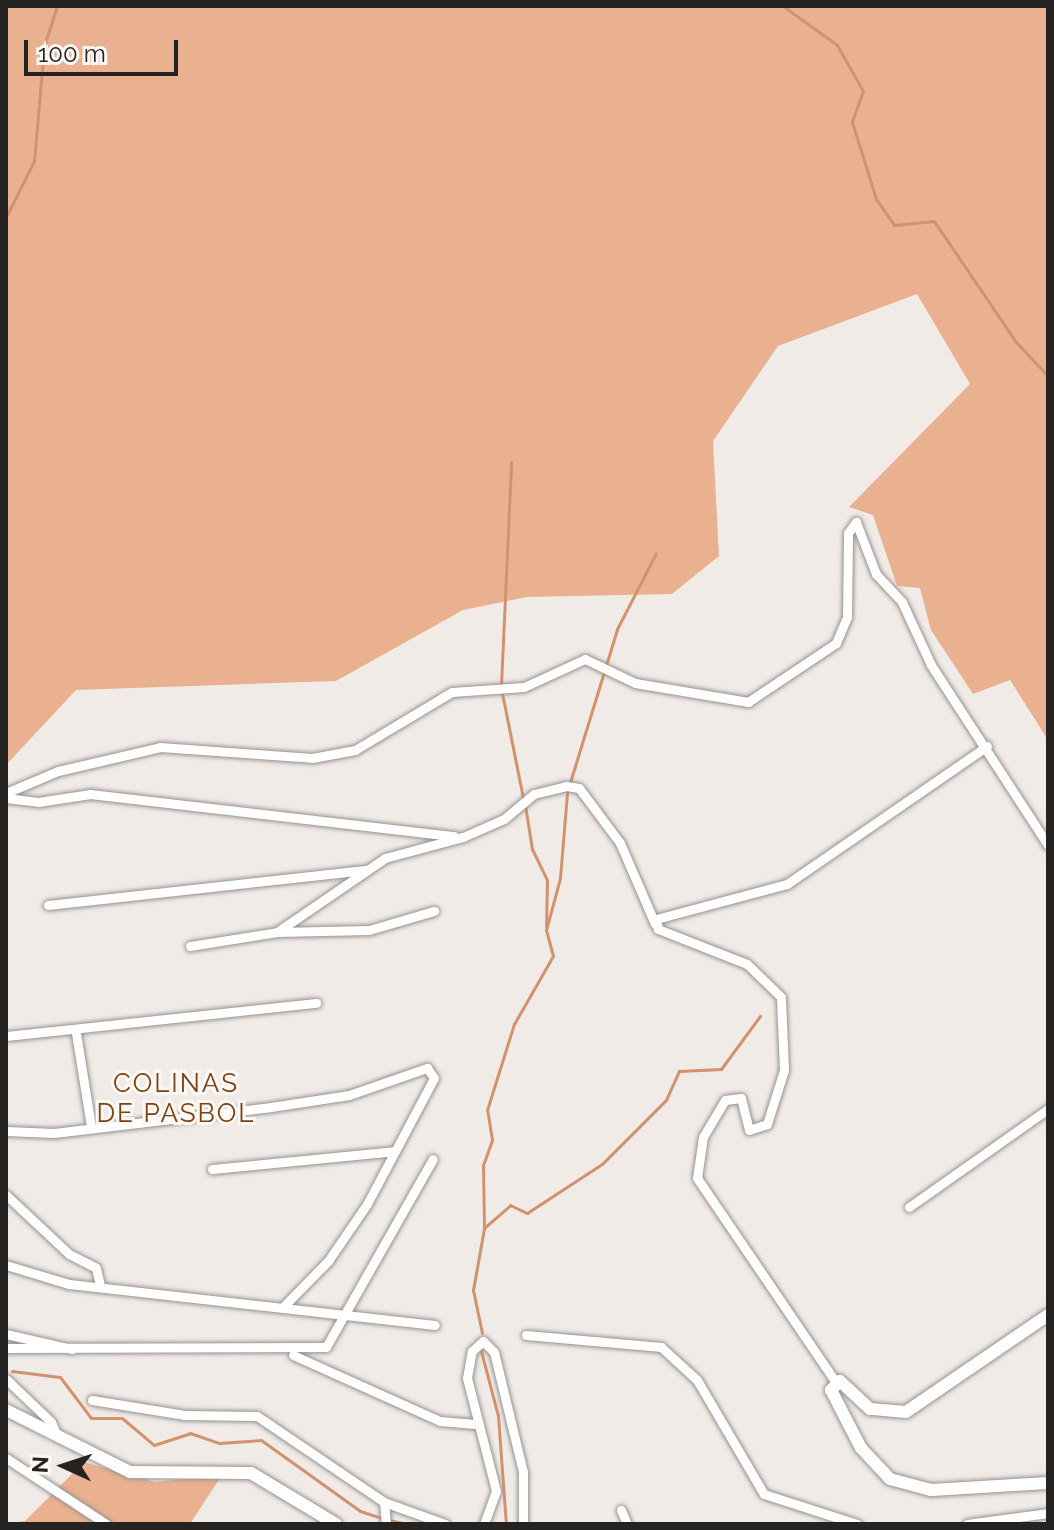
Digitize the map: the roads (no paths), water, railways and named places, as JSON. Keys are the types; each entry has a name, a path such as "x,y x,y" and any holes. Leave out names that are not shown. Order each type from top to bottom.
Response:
{"street":[{"path":"6,795 144,749 312,758 355,750 452,692 524,687 585,659 611,665 635,683 748,702 836,643 847,617 848,533 856,522 876,574 902,602 931,665 987,746 1048,845"},
{"path":"655,924 660,916 787,884 987,746"},
{"path":"277,932 370,870 413,847 463,837 504,819 534,794 579,788 628,857 655,924 747,964 781,997 784,1070 767,1124 749,1130 741,1098 725,1100 703,1137 697,1178 835,1381 870,1409 906,1412 1048,1315"},
{"path":"6,795 38,802 90,794 147,806 463,837"},
{"path":"48,905 370,870"},
{"path":"190,946 277,932 369,930 434,911"},
{"path":"6,1036 76,1033 316,1003"},
{"path":"76,1033 91,1127"},
{"path":"6,1131 91,1127 349,1095 427,1068 434,1078 328,1261 283,1307"},
{"path":"909,1207 1048,1109"},
{"path":"212,1169 394,1151"},
{"path":"6,1348 79,1352 221,1346 279,1352 326,1347 433,1159"},
{"path":"6,1195 69,1254 96,1268 100,1286"},
{"path":"6,1265 31,1276 100,1286 435,1325"},
{"path":"6,1334 79,1352"},
{"path":"526,1335 661,1347 697,1380 764,1494 857,1524"},
{"path":"484,1524 496,1491 478,1424 467,1362 483,1341 494,1352 523,1472 523,1524"},
{"path":"279,1352 440,1421 478,1424"},
{"path":"6,1379 51,1422 59,1442"},
{"path":"835,1381 833,1395 861,1448 890,1479 931,1490 1048,1483"},
{"path":"92,1400 185,1415 257,1416 384,1502 445,1524"},
{"path":"6,1410 59,1442 144,1474 251,1473 336,1524"},
{"path":"6,1458 106,1524"},
{"path":"384,1502 386,1524"},
{"path":"621,1510 627,1524"},
{"path":"967,1524 1048,1513"}],"waterway":[{"path":"6,217 34,161 44,46 57,6"},
{"path":"783,6 837,45 863,91 852,122 876,199 894,225 934,221 1016,342 1048,376"},
{"path":"501,685 511,462"},
{"path":"482,1333 473,1290 484,1228 483,1165 492,1140 487,1110 514,1024 553,956 546,930 560,878 567,792 617,629 656,553"},
{"path":"502,693 523,798"},
{"path":"525,805 532,849 547,880 546,926"},
{"path":"484,1228 510,1205 527,1213 602,1164 666,1100 679,1071 721,1069 760,1016"},
{"path":"481,1351 498,1416 506,1524"},
{"path":"12,1371 60,1377 91,1418 122,1418 154,1445 190,1433 219,1443 261,1440 360,1511 382,1518"},
{"path":"389,1520 406,1524"}],"district":[{"name":"COLINAS DE PASBOL","path":"176,1099"}]}
